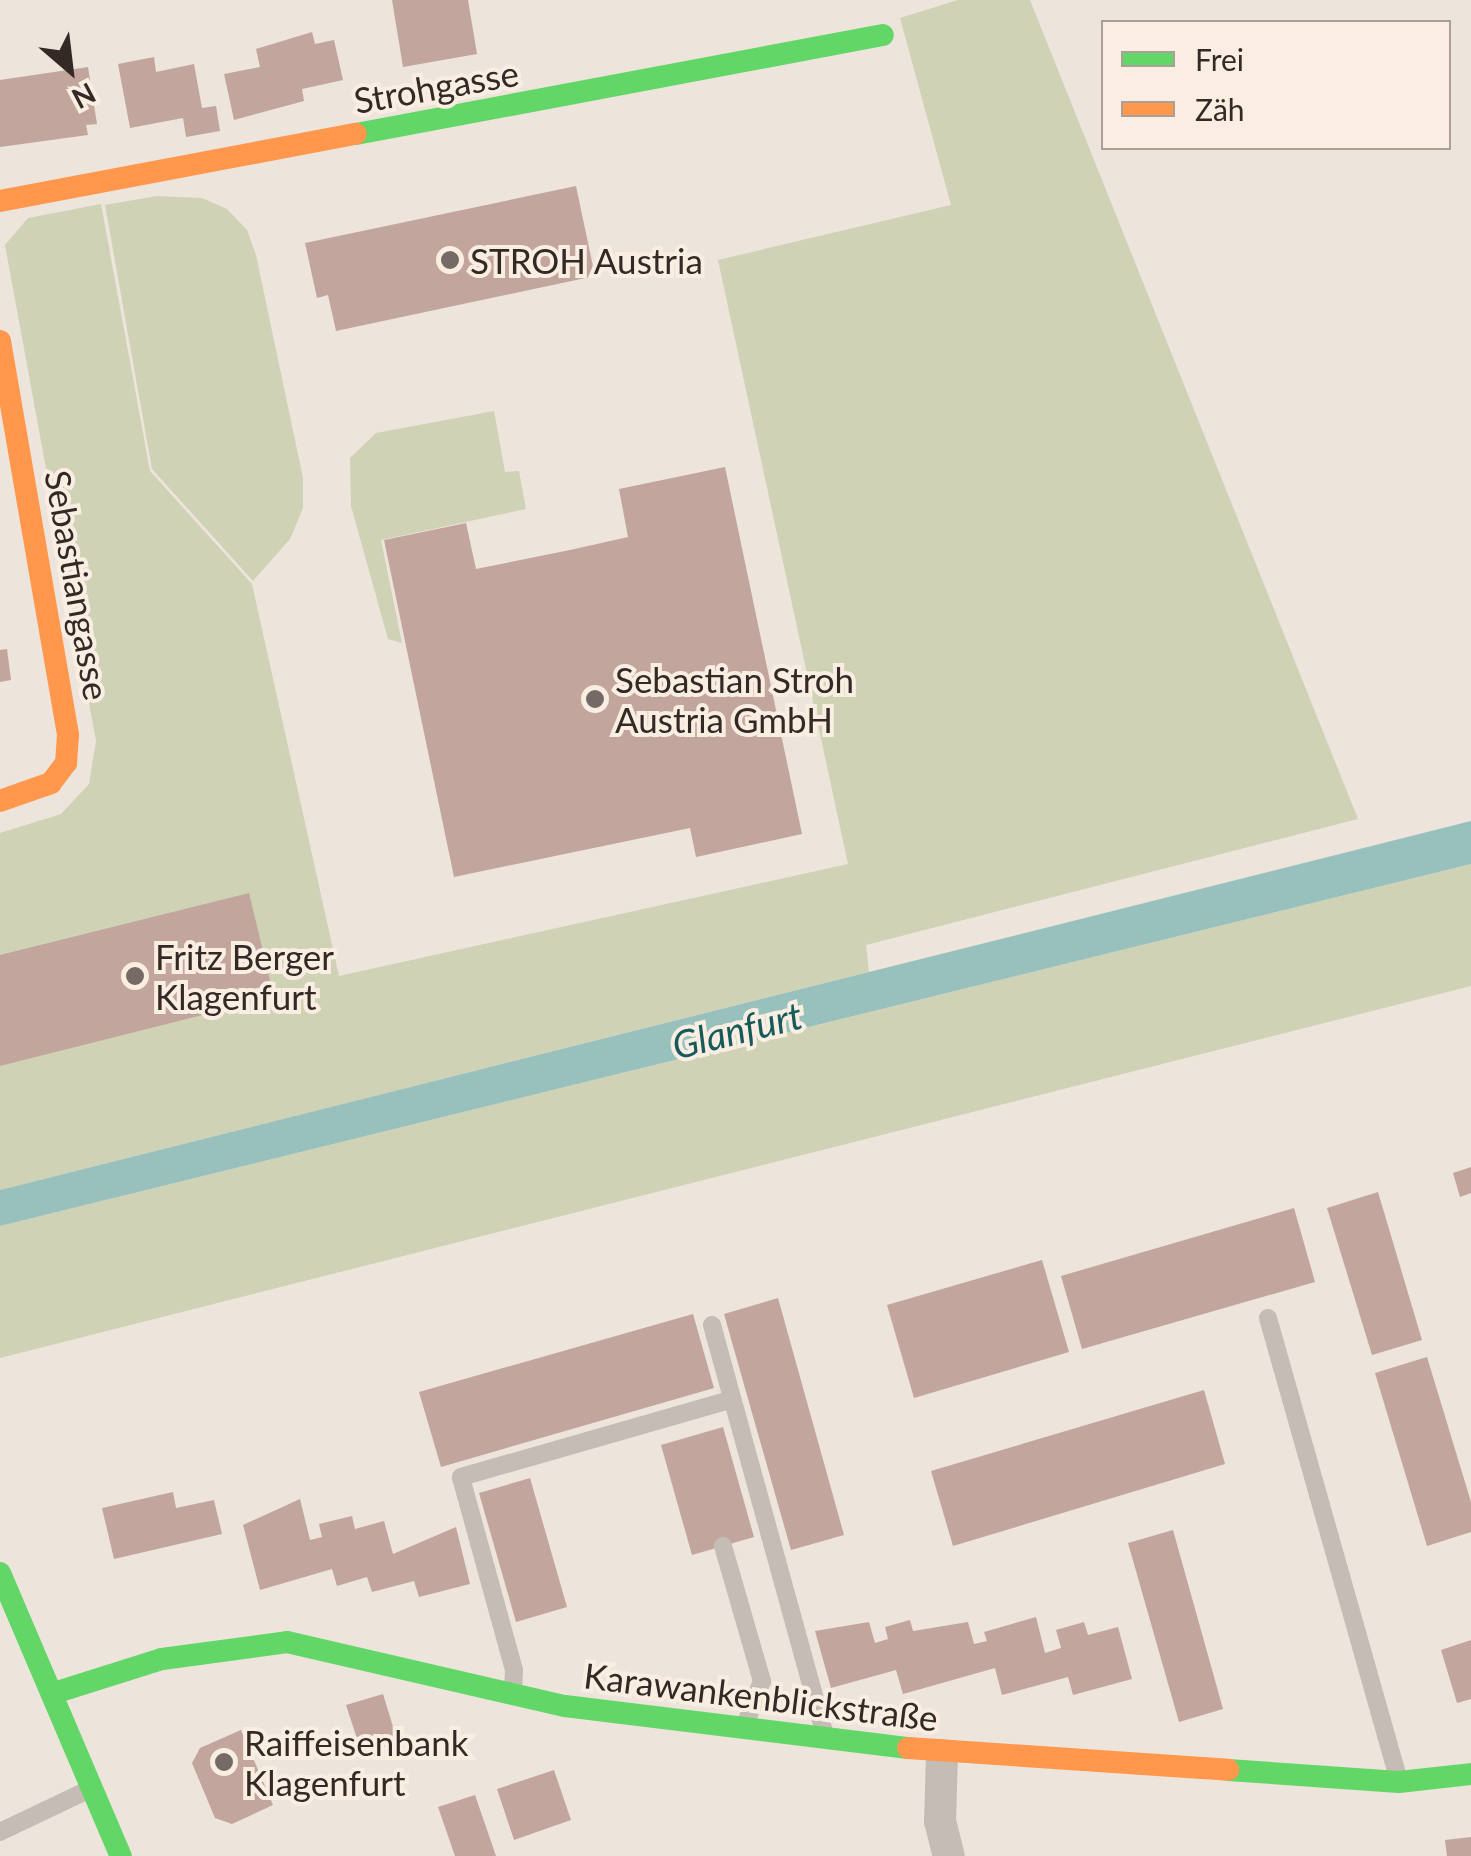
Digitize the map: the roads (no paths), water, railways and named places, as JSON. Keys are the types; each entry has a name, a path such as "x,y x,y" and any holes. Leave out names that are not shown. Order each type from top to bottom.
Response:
{"street":[{"name":"Strohgasse","path":"0,201 883,35"},
{"name":"Sebastiangasse","path":"0,341 68,735 66,764 51,783 0,801"},
{"path":"0,1573 10,1621 54,1693 121,1856"},
{"name":"Karawankenblickstraße","path":"54,1693 162,1659 287,1642 512,1694 828,1743 942,1754 1399,1782 1471,1774"},
{"path":"942,1754 940,1821 949,1856"}],"lane":[{"path":"1268,1318 1399,1782"},
{"path":"712,1325 828,1743"},
{"path":"512,1694 514,1670 461,1477 730,1400"},
{"path":"723,1546 762,1681 744,1729"},
{"path":"0,1832 93,1788"}],"water":[{"name":"Glanfurt","path":"1471,821 1471,864 0,1226 0,1190"}],"place":[{"name":"STROH Austria","path":"450,260"},
{"name":"Sebastian Stroh Austria GmbH","path":"595,699"},
{"name":"Fritz Berger Klagenfurt","path":"135,976"},
{"name":"Raiffeisenbank Klagenfurt","path":"224,1762"}]}
